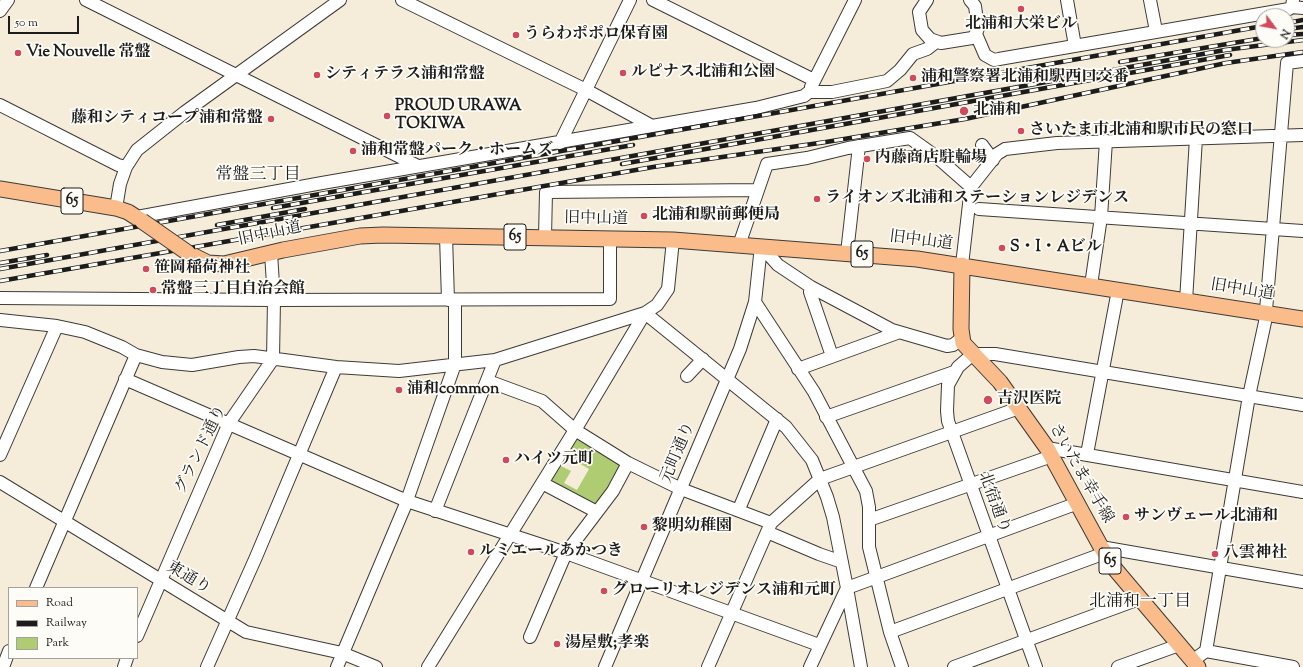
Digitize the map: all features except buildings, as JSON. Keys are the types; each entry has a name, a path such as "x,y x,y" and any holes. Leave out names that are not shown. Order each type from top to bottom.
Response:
{"main road":[{"name":"旧中山道","path":"0,189 116,208 139,219 199,260 215,264 224,264 271,253 372,235 673,240 918,259 1303,319"},
{"path":"962,265 960,291 962,338"},
{"name":"さいたま幸手線","path":"962,338 966,347 995,375 1050,452 1103,550 1139,599 1195,663"}],"street":[{"path":"0,11 8,0"},
{"path":"86,0 418,166"},
{"path":"116,208 120,184 126,167 137,150 185,112 340,0"},
{"path":"402,0 586,90 652,126"},
{"path":"560,143 630,0"},
{"path":"653,0 814,80"},
{"path":"139,219 418,166 560,143 756,108 804,96 809,92 855,0"},
{"path":"920,2 918,17 922,30 930,39 941,43 972,38 976,34 978,28 974,6 971,0"},
{"path":"1067,0 1075,46"},
{"path":"1150,0 1156,31"},
{"path":"976,34 985,55 994,60 1296,5"},
{"path":"809,92 832,92 887,81 897,74 913,54 927,49 936,42"},
{"path":"1195,663 1206,651 1234,480 1266,313 1287,63 1303,61"},
{"path":"0,105 108,160 126,167"},
{"path":"962,265 971,186 993,160 1005,149 1044,144 1106,141 1303,135"},
{"path":"739,244 767,164 807,158 859,146 910,138 938,158 971,186"},
{"path":"1186,301 1196,138"},
{"path":"1091,285 1101,217 1106,141"},
{"path":"982,145 993,160"},
{"path":"847,253 859,146"},
{"path":"545,237 546,192 757,190"},
{"path":"979,208 1303,231"},
{"path":"337,667 407,500 455,364 446,236"},
{"path":"0,298 274,300 610,299 610,238"},
{"path":"0,320 57,326 85,332 122,346 136,355 162,362 192,366 239,357 254,356 336,367 399,371 495,360 645,313 657,305 668,289 673,240"},
{"path":"761,246 778,265 811,287 870,320 897,333 947,346 953,345 962,338"},
{"name":"元町通り","path":"605,667 643,580 749,325 755,302 761,246"},
{"path":"271,253 274,300 274,359"},
{"path":"811,287 810,292 832,356"},
{"path":"1087,454 1118,290"},
{"path":"755,302 814,392 866,491 869,507 869,547 890,632 902,667"},
{"path":"645,313 786,426 812,460 831,510 861,667"},
{"path":"428,667 575,430 645,313"},
{"path":"0,455 57,326"},
{"path":"798,369 897,333"},
{"path":"973,354 995,354 1303,406"},
{"name":"北宿通り","path":"973,354 954,372 948,385 947,411 951,432 1036,667"},
{"path":"36,587 136,355"},
{"name":"グランド通り","path":"138,634 229,423 274,359"},
{"path":"687,376 703,359"},
{"path":"436,511 495,360"},
{"path":"207,667 336,367"},
{"path":"826,417 954,372"},
{"path":"125,379 407,500 643,580 819,645"},
{"path":"488,381 542,401 575,430 628,463 681,489 739,510 818,554 842,562"},
{"path":"708,667 769,527 820,479 1019,408"},
{"path":"739,510 777,419"},
{"path":"869,520 970,485 1050,452 1087,454 1303,492"},
{"path":"530,637 566,553 613,491 628,463"},
{"name":"東通り","path":"0,482 227,622 246,632 342,654 376,667"},
{"path":"542,483 597,512"},
{"path":"810,667 847,588 1078,503"},
{"path":"890,632 1007,589 1103,550 1220,567 1303,582"},
{"path":"954,667 1139,599"},
{"path":"1118,667 1179,645"},
{"path":"1206,651 1293,667"},
{"path":"3,667 8,654"}],"green space":[{"path":"576,437 624,465 595,509 548,483 559,465 571,471 564,483 577,490 589,469 565,455"}],"railway":[{"path":"1295,22 1303,20"},
{"path":"0,251 1255,27"},
{"path":"1295,28 1303,27"},
{"path":"1295,34 1303,34"},
{"path":"1120,62 1255,39"},
{"path":"0,269 1225,50 1303,40"},
{"path":"0,281 653,167 826,142 965,119 1226,63 1303,52"},
{"path":"622,164 1230,55"},
{"path":"273,208 633,145"},
{"path":"217,225 305,209"},
{"path":"0,263 47,255"}],"place":[{"name":"北浦和大栄ビル","path":"1021,9"},
{"name":"うらわポポロ保育園","path":"516,35"},
{"name":"Vie Nouvelle 常盤","path":"18,53"},
{"name":"ルピナス北浦和公園","path":"623,73"},
{"name":"シティテラス浦和常盤","path":"317,75"},
{"name":"浦和警察署北浦和駅西口交番","path":"913,78"},
{"name":"北浦和","path":"964,111"},
{"name":"PROUD URAWA TOKIWA","path":"387,116"},
{"name":"藤和シティコープ浦和常盤","path":"271,119"},
{"name":"さいたま市北浦和駅市民の窓口","path":"1021,131"},
{"name":"浦和常盤パーク・ホームズ","path":"353,151"},
{"name":"内藤商店駐輪場","path":"867,159"},
{"name":"ライオンズ北浦和ステーションレジデンス","path":"817,199"},
{"name":"北浦和駅前郵便局","path":"644,216"},
{"name":"S・I・Aビル","path":"1002,248"},
{"name":"笹岡稲荷神社","path":"146,269"},
{"name":"常盤三丁目自治会館","path":"153,290"},
{"name":"浦和common","path":"399,390"},
{"name":"吉沢医院","path":"988,400"},
{"name":"ハイツ元町","path":"506,460"},
{"name":"サンヴェール北浦和","path":"1126,517"},
{"name":"黎明幼稚園","path":"644,527"},
{"name":"ルミエールあかつき","path":"471,552"},
{"name":"八雲神社","path":"1215,554"},
{"name":"グローリオレジデンス浦和元町","path":"604,591"},
{"name":"湯屋敷;孝楽","path":"557,644"}],"district":[{"name":"常盤三丁目","path":"258,176"},
{"name":"北浦和一丁目","path":"1140,603"}]}
